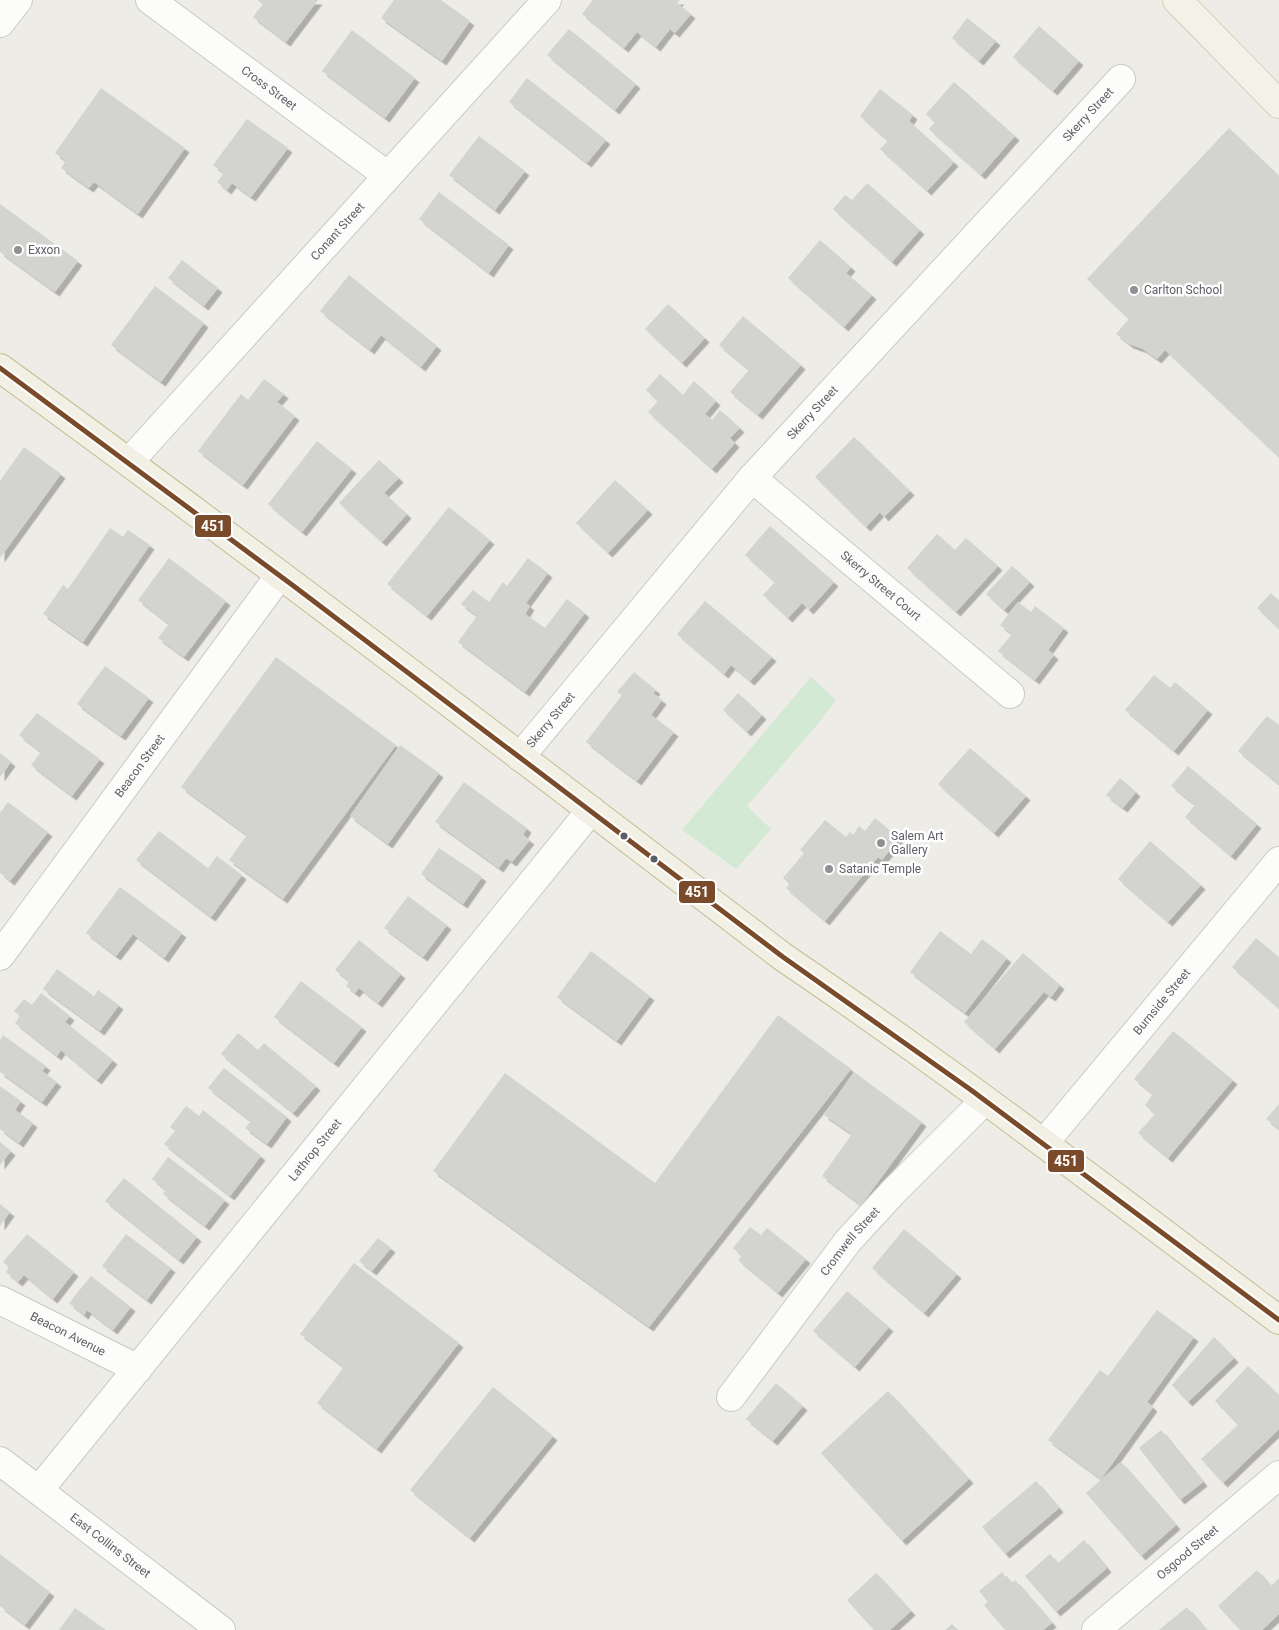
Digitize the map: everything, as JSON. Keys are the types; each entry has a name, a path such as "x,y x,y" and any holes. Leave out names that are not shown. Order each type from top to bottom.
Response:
{"highway":[{"path":"0,368 280,575 592,810 783,957 844,998 1044,1143 1279,1320"}],"main road":[{"path":"1177,0 1279,104"}],"street":[{"path":"0,23 18,0"},
{"name":"Cross Street","path":"150,0 388,176"},
{"name":"Conant Street","path":"129,462 547,0"},
{"name":"Skerry Street","path":"520,757 752,478 1121,79"},
{"name":"Skerry Street Court","path":"752,478 1010,694"},
{"name":"Beacon Street","path":"0,956 280,575"},
{"name":"Lathrop Street","path":"39,1490 592,810"},
{"name":"Burnside Street","path":"1044,1143 1279,861"},
{"name":"Cromwell Street","path":"731,1397 848,1242 894,1191 985,1100"},
{"name":"Beacon Avenue","path":"0,1300 138,1369"},
{"name":"East Collins Street","path":"0,1461 221,1630"},
{"name":"Osgood Street","path":"1096,1630 1279,1475"}],"green space":[{"path":"811,677 836,700 817,725 747,806 771,829 736,869 682,830"}],"building":[{"path":"257,0 318,0 286,42 253,17 263,4"},
{"path":"394,0 441,0 470,21 442,61 381,18"},
{"path":"593,0 680,0 677,3 691,14 675,33 670,29 656,47 637,32 624,48 582,14"},
{"path":"967,18 996,41 979,61 952,38"},
{"path":"1039,26 1079,61 1053,91 1013,57"},
{"path":"569,29 636,84 615,110 547,55"},
{"path":"352,30 415,78 385,118 322,71"},
{"path":"527,78 606,140 587,163 509,102"},
{"path":"954,82 1015,136 981,175 929,129 935,122 926,114"},
{"path":"101,88 185,148 138,214 94,182 89,188 61,168 66,161 55,153"},
{"path":"880,89 913,115 909,121 954,162 927,191 880,149 888,141 860,116"},
{"path":"247,119 288,148 251,197 232,183 227,190 217,182 224,173 213,165"},
{"path":"1229,128 1279,176 1279,457 1165,350 1157,359 1143,349 1129,344 1116,334 1129,319 1087,279"},
{"path":"479,136 525,171 495,210 449,175"},
{"path":"867,183 920,230 892,262 833,209 845,195 852,200"},
{"path":"439,192 509,245 489,273 419,219"},
{"path":"0,204 78,261 55,292 0,252"},
{"path":"820,240 851,267 846,273 872,295 844,327 788,278"},
{"path":"182,260 218,288 204,306 168,278"},
{"path":"349,275 437,346 421,367 381,335 370,350 320,311"},
{"path":"155,286 204,323 161,382 111,345"},
{"path":"668,304 705,338 682,363 645,329"},
{"path":"743,316 801,365 758,415 730,392 749,370 719,345"},
{"path":"660,374 683,395 694,381 716,401 705,414 712,420 720,410 740,428 730,438 735,443 712,469 648,412 658,401 646,390"},
{"path":"264,379 284,394 277,402 295,416 243,485 198,451 241,394 248,400"},
{"path":"854,437 910,491 884,517 880,512 866,527 815,477"},
{"path":"317,441 352,469 302,532 268,504"},
{"path":"24,447 61,474 0,558 0,481"},
{"path":"379,460 399,478 384,493 407,514 382,542 339,503"},
{"path":"615,480 648,510 608,553 576,523"},
{"path":"449,507 490,540 427,616 387,584"},
{"path":"770,526 834,582 809,610 802,603 788,618 763,595 775,582 745,555"},
{"path":"110,528 123,537 128,530 150,545 83,642 43,614 63,585 68,589"},
{"path":"937,534 955,550 966,538 998,566 956,612 907,568"},
{"path":"169,558 226,601 184,657 158,638 169,624 138,600"},
{"path":"528,558 548,573 526,603 530,606 525,614 545,628 567,599 585,613 525,692 458,642 477,616 461,604 473,590 489,602 503,582 507,586"},
{"path":"1012,566 1030,582 1004,610 986,594"},
{"path":"1271,593 1279,601 1279,629 1257,608"},
{"path":"705,601 772,657 750,681 731,665 724,674 677,634"},
{"path":"1018,602 1031,612 1035,606 1064,628 1048,650 1054,655 1035,680 998,651 1012,634 1000,625"},
{"path":"276,657 396,745 283,899 229,860 247,835 181,787"},
{"path":"105,666 149,698 121,736 77,704"},
{"path":"634,672 656,690 653,693 662,700 651,715 674,732 637,781 586,742 622,695 617,692"},
{"path":"1154,675 1170,688 1175,682 1208,710 1174,751 1125,710"},
{"path":"738,693 762,715 747,732 723,710"},
{"path":"37,713 100,759 72,796 31,765 41,752 19,735"},
{"path":"1267,716 1279,725 1279,784 1238,751"},
{"path":"400,745 439,773 388,844 350,816"},
{"path":"970,748 1026,796 994,833 938,784"},
{"path":"0,753 11,762 0,777"},
{"path":"1188,766 1257,824 1231,856 1185,817 1195,805 1171,786"},
{"path":"1120,778 1136,792 1123,808 1106,795"},
{"path":"464,782 527,828 523,835 530,840 512,862 506,858 499,868 435,822"},
{"path":"8,802 48,832 10,881 0,873 0,813"},
{"name":"Satanic Temple","path":"875,818 899,838 882,860 878,857 825,921 786,888 790,884 783,878 804,853 800,850 825,820 846,837 850,832 853,835 859,826 865,831"},
{"path":"159,831 208,868 217,856 242,875 211,917 136,860"},
{"path":"1150,841 1201,885 1168,922 1118,879"},
{"path":"439,848 482,877 463,904 421,874"},
{"path":"120,887 182,933 164,958 133,934 116,956 86,933"},
{"path":"408,896 447,925 423,957 384,928"},
{"path":"940,931 971,954 982,939 1007,958 965,1013 910,972"},
{"path":"1256,938 1279,957 1279,1008 1232,967"},
{"path":"359,940 401,974 378,1003 359,988 355,993 346,986 349,981 335,970"},
{"path":"591,951 650,996 617,1041 557,997"},
{"path":"1023,953 1060,985 1051,997 1044,992 995,1049 964,1022"},
{"path":"57,969 94,996 98,990 119,1005 100,1031 43,989"},
{"path":"301,981 362,1027 334,1063 274,1017"},
{"path":"41,993 70,1016 65,1022 113,1060 97,1080 61,1050 57,1056 15,1023 20,1016 14,1011 24,999 32,1005"},
{"path":"778,1015 851,1069 649,1327 433,1171 505,1073 655,1183"},
{"path":"1173,1031 1233,1080 1168,1158 1138,1133 1155,1114 1145,1105 1153,1094 1134,1079"},
{"path":"238,1033 258,1050 264,1043 316,1086 293,1113 221,1054"},
{"path":"3,1035 46,1066 42,1071 57,1082 42,1102 0,1072 0,1040"},
{"path":"224,1068 287,1117 267,1144 245,1128 251,1121 208,1088"},
{"path":"854,1072 922,1122 861,1205 822,1176 852,1134 824,1115"},
{"path":"0,1086 21,1101 15,1110 33,1123 19,1143 0,1129"},
{"path":"1279,1104 1279,1129 1266,1119"},
{"path":"186,1106 199,1116 203,1110 261,1156 230,1196 164,1144 175,1131 170,1127"},
{"path":"0,1142 11,1151 0,1165"},
{"path":"168,1157 225,1200 205,1226 163,1194 166,1190 152,1179"},
{"path":"124,1178 197,1237 179,1260 105,1201"},
{"path":"0,1204 10,1212 0,1226"},
{"path":"750,1227 761,1235 767,1228 806,1259 778,1293 738,1260 742,1256 733,1248"},
{"path":"904,1229 957,1274 924,1313 872,1268"},
{"path":"27,1234 74,1272 53,1299 24,1275 18,1282 6,1272 9,1267 3,1262"},
{"path":"126,1234 171,1268 147,1300 102,1266"},
{"path":"378,1238 391,1248 372,1271 359,1261"},
{"path":"354,1263 459,1343 377,1449 317,1403 344,1367 300,1334"},
{"path":"91,1276 131,1307 113,1330 87,1310 84,1315 69,1303"},
{"path":"847,1291 889,1327 855,1367 813,1331"},
{"path":"1157,1310 1194,1337 1147,1402 1153,1407 1101,1479 1048,1440 1100,1370 1108,1376"},
{"path":"1214,1337 1234,1358 1188,1402 1172,1385"},
{"path":"1248,1366 1279,1395 1279,1429 1223,1483 1201,1459 1238,1425 1215,1401"},
{"path":"776,1383 803,1406 773,1441 746,1419"},
{"path":"493,1387 553,1436 470,1538 410,1490"},
{"path":"888,1391 969,1479 902,1541 821,1453"},
{"path":"1161,1430 1203,1482 1180,1500 1139,1448"},
{"path":"1121,1462 1176,1525 1141,1556 1086,1493"},
{"path":"1036,1481 1059,1508 1005,1554 982,1527"},
{"path":"1084,1540 1107,1568 1056,1612 1025,1576 1050,1554 1058,1563"},
{"path":"0,1554 50,1592 25,1625 0,1606"},
{"path":"1257,1570 1271,1586 1279,1578 1279,1614 1262,1630 1240,1630 1218,1606"},
{"path":"1002,1572 1011,1583 1015,1580 1052,1623 1043,1630 1005,1630 984,1605 988,1602 979,1591"},
{"path":"876,1573 911,1611 890,1630 874,1630 847,1600"},
{"path":"1187,1607 1206,1630 1159,1630"},
{"path":"75,1608 106,1630 59,1630"},
{"path":"952,1624 958,1630 945,1630"}],"transit line":[{"name":"451","path":"0,368 295,587 783,957 971,1090 1279,1320"}],"place":[{"name":"Exxon","path":"18,250"},
{"name":"Carlton School","path":"1134,290"},
{"name":"Salem Art Gallery","path":"881,843"},
{"name":"Satanic Temple","path":"829,869"}]}
